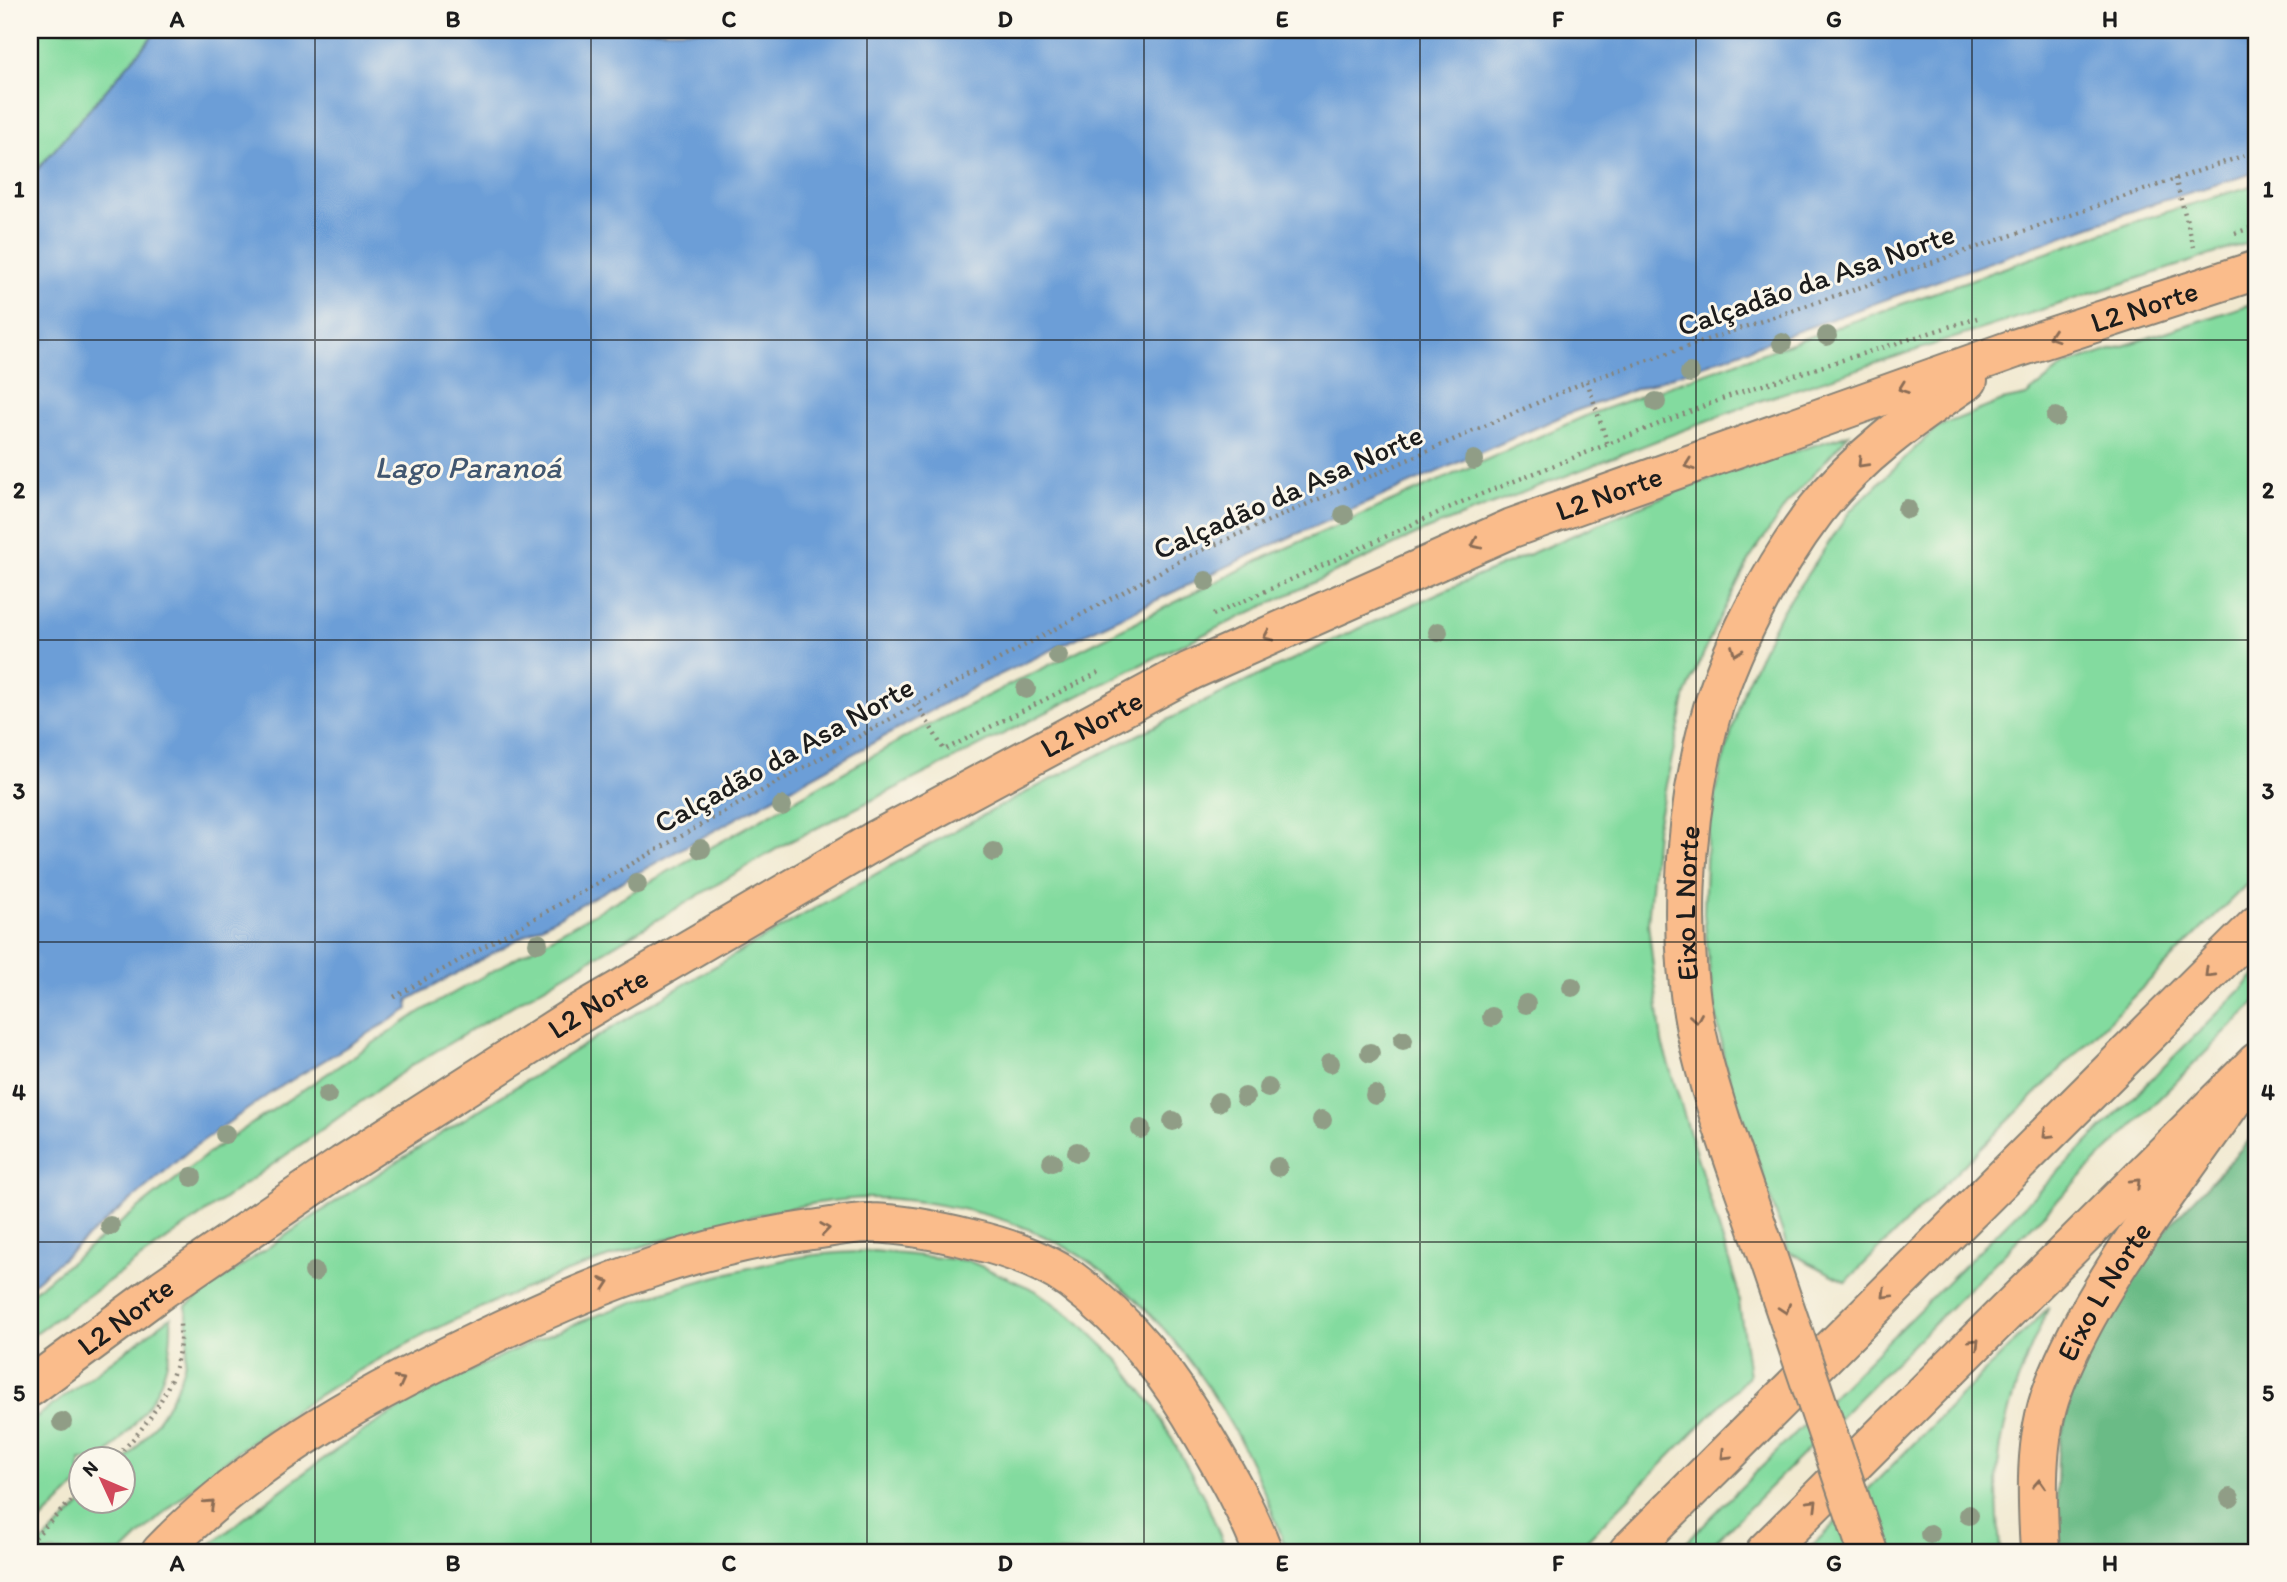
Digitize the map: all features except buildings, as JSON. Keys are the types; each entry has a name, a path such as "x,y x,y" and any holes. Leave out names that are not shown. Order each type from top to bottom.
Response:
{"main road":[{"name":"L2 Norte","path":"30,1387 164,1287 343,1165 578,1015 878,839 1190,671 1512,528 2014,349 2257,270"},
{"name":"Eixo L Norte","path":"1868,1552 1763,1244 1701,1051 1690,982 1685,895 1692,819 1709,721 1740,641 1778,566 1817,509 1893,431 2014,349"},
{"path":"1628,1552 2257,925"},
{"name":"Eixo L Norte","path":"2040,1552 2037,1508 2041,1446 2052,1390 2094,1307 2146,1225 2257,1063"},
{"path":"1765,1552 2257,1063"},
{"path":"161,1552 226,1489 342,1412 460,1349 590,1288 676,1258 754,1238 869,1223 937,1230 993,1244 1035,1259 1069,1279 1142,1344 1161,1366 1234,1489 1263,1552"}],"path":[{"name":"Calçadão da Asa Norte","path":"394,998 917,704 1189,556 1587,382 2257,151"},
{"path":"2175,178 2194,247"},
{"path":"1587,382 1608,445"},
{"path":"128,1446 172,1380 182,1347 179,1311"},
{"path":"30,1542 66,1506"}],"green space":[{"path":"30,30 158,30 30,178"},
{"path":"2257,184 2257,240 1756,402 1424,531 1164,653 785,844 411,1066 30,1337 30,1294 214,1149 420,1012 915,732 1266,557 1590,414 2137,221"},
{"path":"2257,302 2257,874 1846,1282 1789,1252 1725,1065 1711,986 1704,913 1707,840 1721,767 1746,684 1779,616 1851,510 1937,427 2002,401 2026,396 2065,365"},
{"path":"1849,434 1787,504 1751,557 1716,625 1686,694 1656,830 1648,923 1662,1043 1737,1287 1749,1376 1575,1552 1287,1552 1248,1457 1223,1411 1194,1366 1160,1325 1123,1288 1082,1257 1019,1225 955,1208 869,1198 787,1208 745,1218 626,1251 547,1280 469,1313 393,1351 320,1394 251,1442 185,1495 123,1552 32,1552 69,1516 136,1516 136,1447 164,1410 182,1373 187,1352 186,1306 296,1228 409,1154 744,949 959,828 1067,771 1177,715 1400,610 1650,502 1715,477"},
{"path":"2257,974 2257,1001 1705,1552 1676,1552"},
{"path":"2257,1132 2257,1552 2055,1552 2058,1450 2078,1367 2136,1261"},
{"path":"874,1251 969,1261 1035,1290 1078,1321 1119,1361 1155,1408 1205,1499 1227,1552 201,1552 302,1474 381,1420 499,1357 593,1317 690,1284 800,1257"},
{"path":"2049,1307 2017,1385 2005,1424 1997,1487 2000,1552 1806,1552"},
{"path":"171,1317 168,1360 162,1379 144,1412 114,1446 66,1446 66,1496 30,1532 30,1422"}],"water":[{"name":"Lago Paranoá","path":"158,30 2257,30 2257,172 2149,205 1567,414 1268,547 974,687 408,1000 409,1009 272,1092 191,1149 30,1286 30,178"}]}
